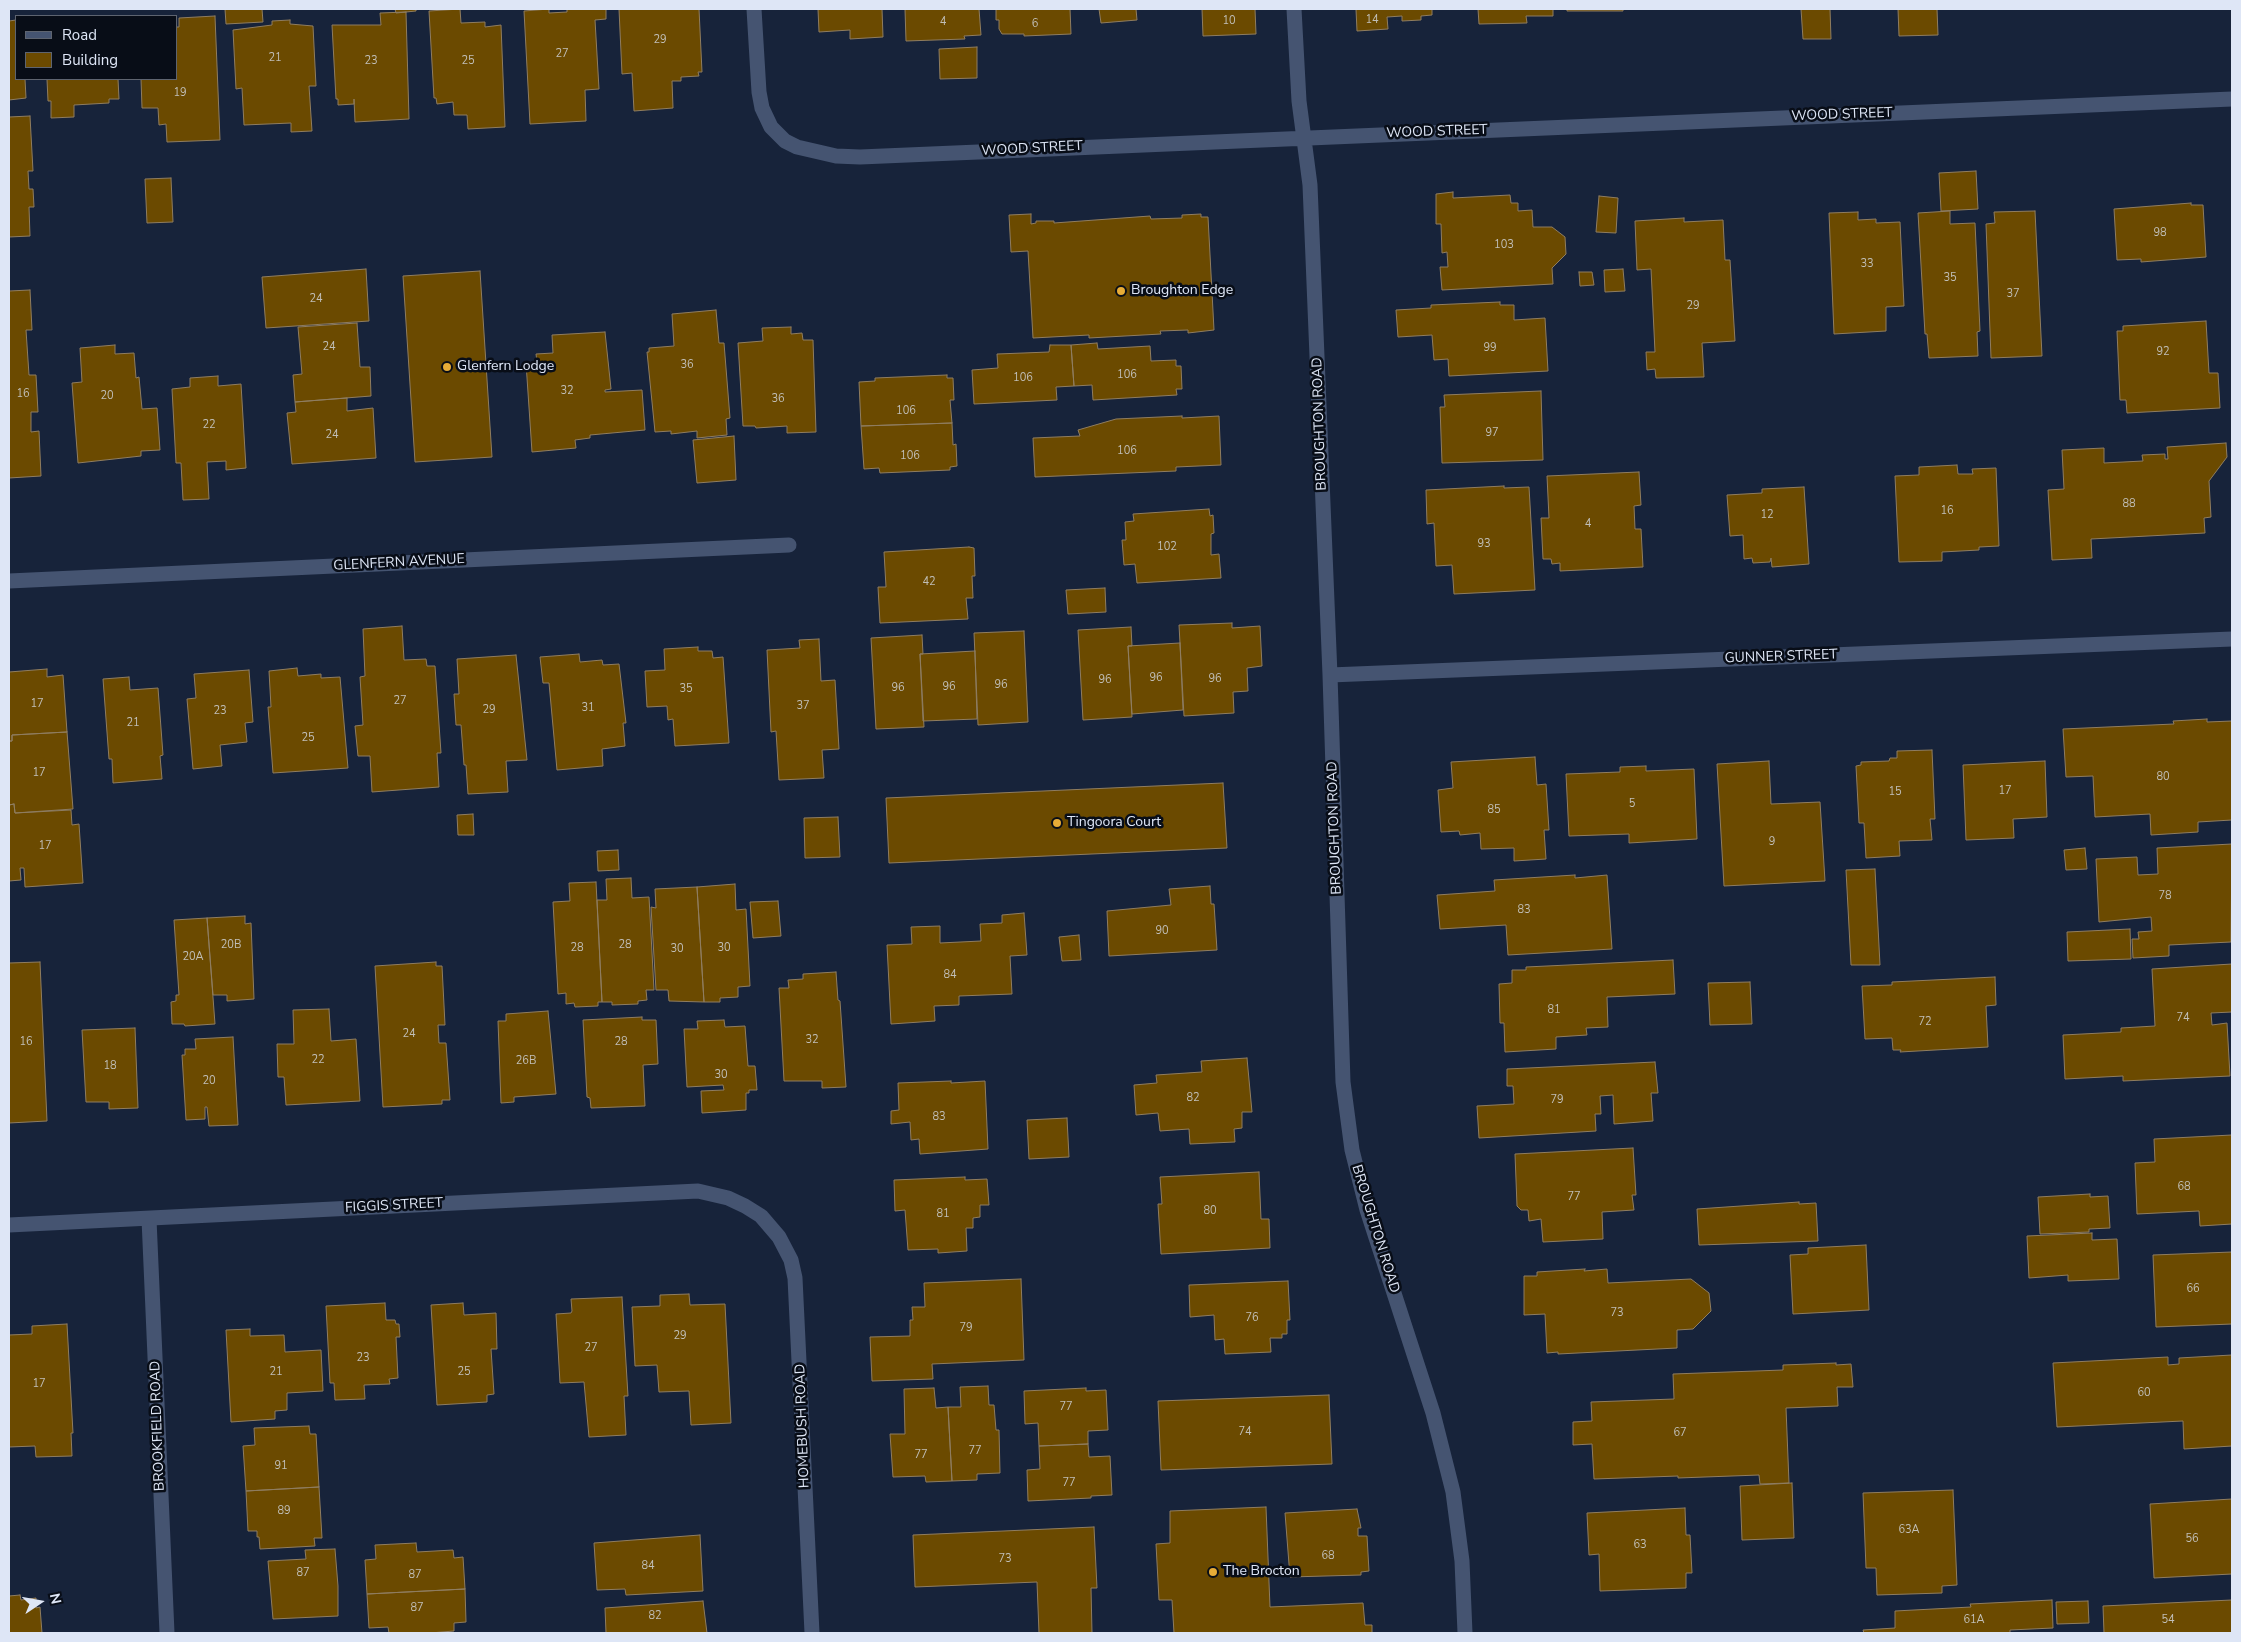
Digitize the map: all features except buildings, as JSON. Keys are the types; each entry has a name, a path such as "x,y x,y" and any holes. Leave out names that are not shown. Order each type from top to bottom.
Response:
{"street":[{"name":"WOOD STREET","path":"754,9 757,73 762,108 770,127 784,141 813,152 836,156 2232,99"},
{"name":"BROUGHTON ROAD","path":"1294,9 1299,101 1309,172 1330,675 1343,1082 1352,1150 1368,1210 1433,1413 1453,1492 1462,1561 1465,1633"},
{"name":"GLENFERN AVENUE","path":"9,581 789,544"},
{"name":"GUNNER STREET","path":"1330,675 2232,639"},
{"name":"FIGGIS STREET","path":"9,1225 698,1191 728,1198 745,1206 761,1216 769,1226"},
{"name":"BROOKFIELD ROAD","path":"149,1218 167,1633"},
{"name":"HOMEBUSH ROAD","path":"769,1226 785,1247 795,1278 812,1633"}],"place":[{"name":"Broughton Edge","path":"1121,291"},
{"name":"Glenfern Lodge","path":"447,367"},
{"name":"Tingoora Court","path":"1057,823"},
{"name":"The Brocton","path":"1213,1572"}]}
